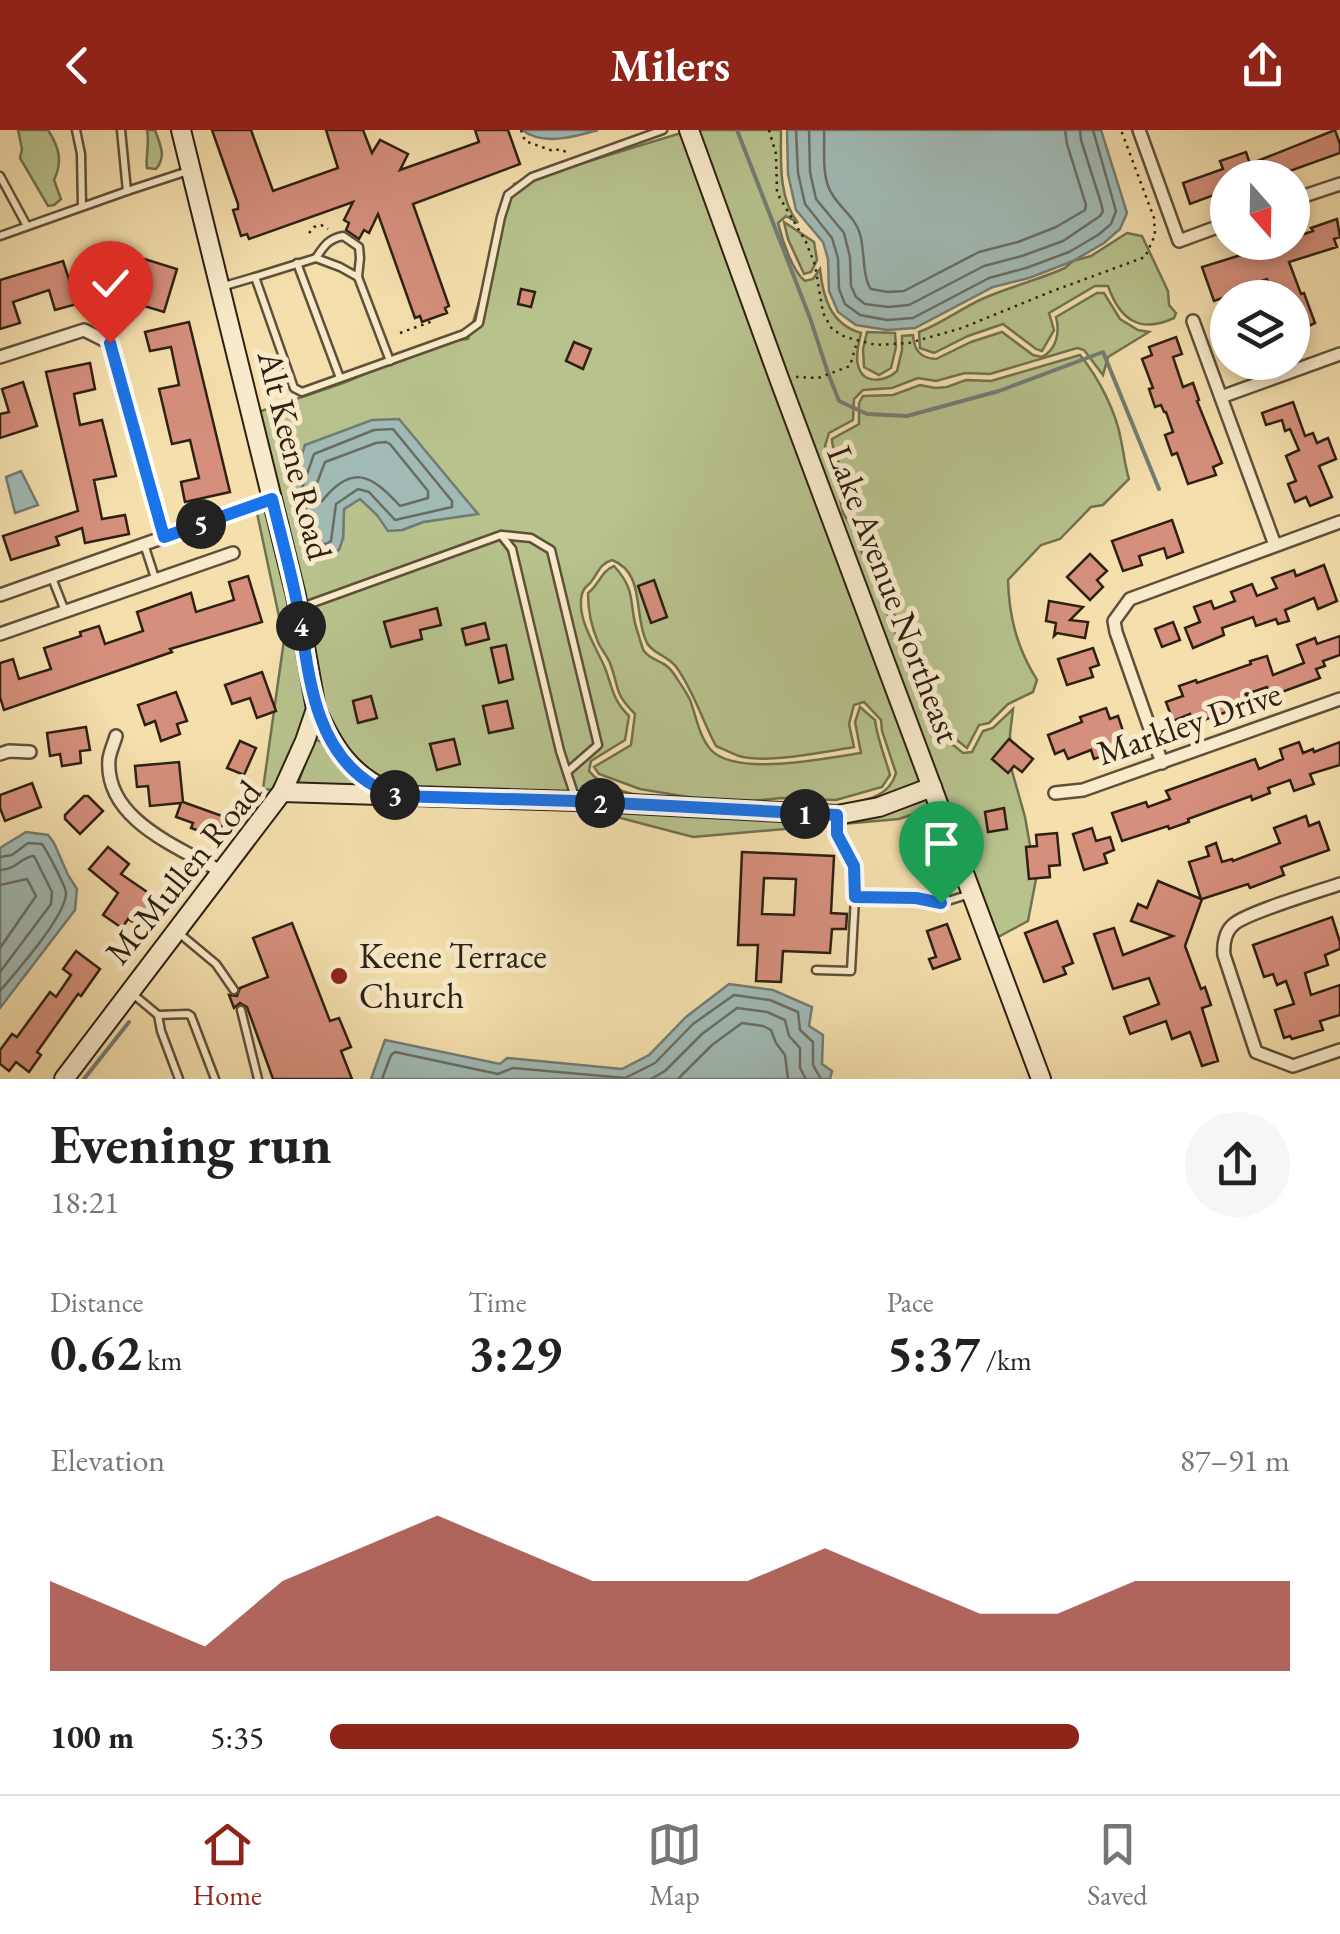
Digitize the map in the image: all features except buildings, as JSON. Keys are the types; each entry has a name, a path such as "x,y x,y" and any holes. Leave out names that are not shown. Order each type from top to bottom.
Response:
{"street":[{"name":"Alt Keene Road","path":"181,130 298,609 316,709"},
{"name":"Lake Avenue Northeast","path":"689,130 1042,1079"},
{"path":"1139,130 1179,240 1210,229"},
{"path":"1310,194 1340,184"},
{"path":"1193,321 1275,544"},
{"path":"0,357 84,330 110,343 164,537"},
{"path":"1221,397 1340,354"},
{"path":"0,596 272,499"},
{"path":"1162,763 1114,620 1130,599 1340,522"},
{"path":"0,634 233,553"},
{"name":"Markley Drive","path":"1055,793 1082,790 1340,699"},
{"path":"282,792 316,709"},
{"path":"316,709 352,769 396,796"},
{"path":"116,736 109,759 111,777 127,814 222,872"},
{"path":"0,754 30,752"},
{"name":"McMullen Road","path":"64,1079 282,792 576,801 837,815 879,807 932,787"},
{"path":"1340,884 1232,925 1224,944 1224,955 1256,1052 1293,1066 1340,1050"}],"lane":[{"path":"76,130 81,154 82,206"},
{"path":"121,130 127,190"},
{"path":"255,277 294,388 302,392 390,361 464,334 479,323 508,195 532,176 663,130"},
{"path":"0,236 191,170"},
{"path":"0,176 27,226"},
{"path":"316,258 325,243 334,238 343,236 358,247 358,278 390,361"},
{"path":"220,287 316,258 358,278"},
{"path":"298,262 340,378"},
{"path":"298,609 500,535 531,538 551,550 598,745 567,772"},
{"path":"500,535 512,549 576,801"},
{"path":"144,544 156,580"},
{"path":"52,577 65,611"},
{"path":"816,970 851,971 854,866 837,834 837,815"},
{"path":"855,897 916,898 941,903 972,894"},
{"path":"176,930 216,964 234,990"},
{"path":"129,992 158,1015 192,1016 215,1079"},
{"path":"241,1010 258,1079"},
{"path":"158,1015 179,1079"}],"path":[{"path":"521,130 525,141 552,150 560,148 572,156"},
{"path":"769,130 776,154 777,194 815,265 823,313 832,329 845,337 876,345 909,343 945,333 1145,257 1155,235 1154,218 1120,130"},
{"path":"309,233 321,225 329,230"},
{"path":"400,333 434,321 432,318"},
{"path":"788,379 821,377 850,366 858,340"}],"green space":[{"path":"18,130 48,130 55,142 59,160 54,180 61,199 54,205 48,206 20,158"},
{"path":"147,130 155,130 160,146 162,155 156,169 147,168"},
{"path":"697,130 781,130 784,190 798,223 786,216 778,223 785,246 805,281 813,279 820,269 823,290 835,316 861,333 857,361 861,372 870,379 881,379 897,371 902,336 913,335 919,352 936,359 1002,332 1033,355 1042,357 1056,340 1056,317 1097,293 1104,293 1120,319 1149,332 1108,357 1103,375 1084,350 1077,348 990,374 965,373 936,381 918,378 892,388 863,390 854,399 853,420 829,433 825,446 833,461 843,513 902,650 940,716 941,735 963,753 972,752 983,731 993,728 1013,709 1012,771 1036,879 1028,921 998,937 786,379"},
{"path":"681,133 923,782 876,799 838,806 881,794 896,773 881,720 864,702 854,705 849,724 854,747 765,759 739,756 716,746 677,668 647,643 630,575 612,560 602,566 584,589 582,613 616,699 629,716 625,740 591,761 589,771 609,786 652,798 397,788 361,764 345,745 323,707 258,412 343,383 440,343 468,339 514,184","holes":["298,471 457,491 477,513 423,522 402,530 377,515 361,498 344,509 343,538 290,490"]},
{"path":"784,222 814,242 817,260 811,272 804,274"},
{"path":"1127,233 1142,236 1168,291 1169,305 1176,313 1174,318 1151,325 1133,321 1119,308 1108,286 1095,286 1049,313 1054,330 1042,351 1003,324 934,353 920,348 919,332 982,299 1091,256"},
{"path":"867,332 895,333 891,368 879,375 864,367"},
{"path":"1080,355 1111,406 1129,479 1103,505 1091,507 1060,539 1041,545 1008,580 1015,632 1037,680 1033,692 1008,704 989,723 979,725 967,748 944,730 946,715 907,647 850,509 832,439 859,424 863,396 893,395 920,385 935,388 966,380 991,381"},
{"path":"267,509 289,597 308,709 274,790 263,789 284,640 257,513"},
{"path":"614,566 630,592 643,650 674,674 711,750 740,763 760,764 861,753 855,722 860,707 875,720 890,775 882,787 836,800 751,801 694,798 640,789 599,774 594,767 631,745 635,714 620,695 589,612 588,593"},
{"path":"317,740 325,744 362,788 297,786"},
{"path":"928,797 932,808 899,819 693,837 590,810 837,823 881,815"}],"water":[{"path":"522,130 598,130 549,139"},
{"path":"787,130 1101,130 1127,213 1120,229 1073,261 993,287 915,328 887,330 856,325 838,312 829,291 823,242 796,210 788,174"},
{"path":"399,419 478,514 388,531 360,499 344,509 339,550 308,555 290,490 305,445 372,420"},
{"path":"21,471 38,505 15,513 6,477"},
{"path":"26,832 48,835 54,843 77,889 75,910 0,1008 0,848"},
{"path":"729,984 773,990 812,1007 809,1026 823,1035 822,1064 832,1071 830,1079 371,1079 385,1040 500,1064 507,1058 622,1069 649,1055 686,1017"}],"waterway":[{"path":"737,130 839,401 867,414 907,416 999,391 1103,352 1159,489"},
{"path":"84,1079 129,1022"}],"place":[{"name":"Keene Terrace Church","path":"339,976"}],"route":[{"path":"110,343 164,537 272,499 296,596 316,709 338,752 369,782 396,796 837,815 837,834 854,866 855,897 916,898 941,903"}]}
